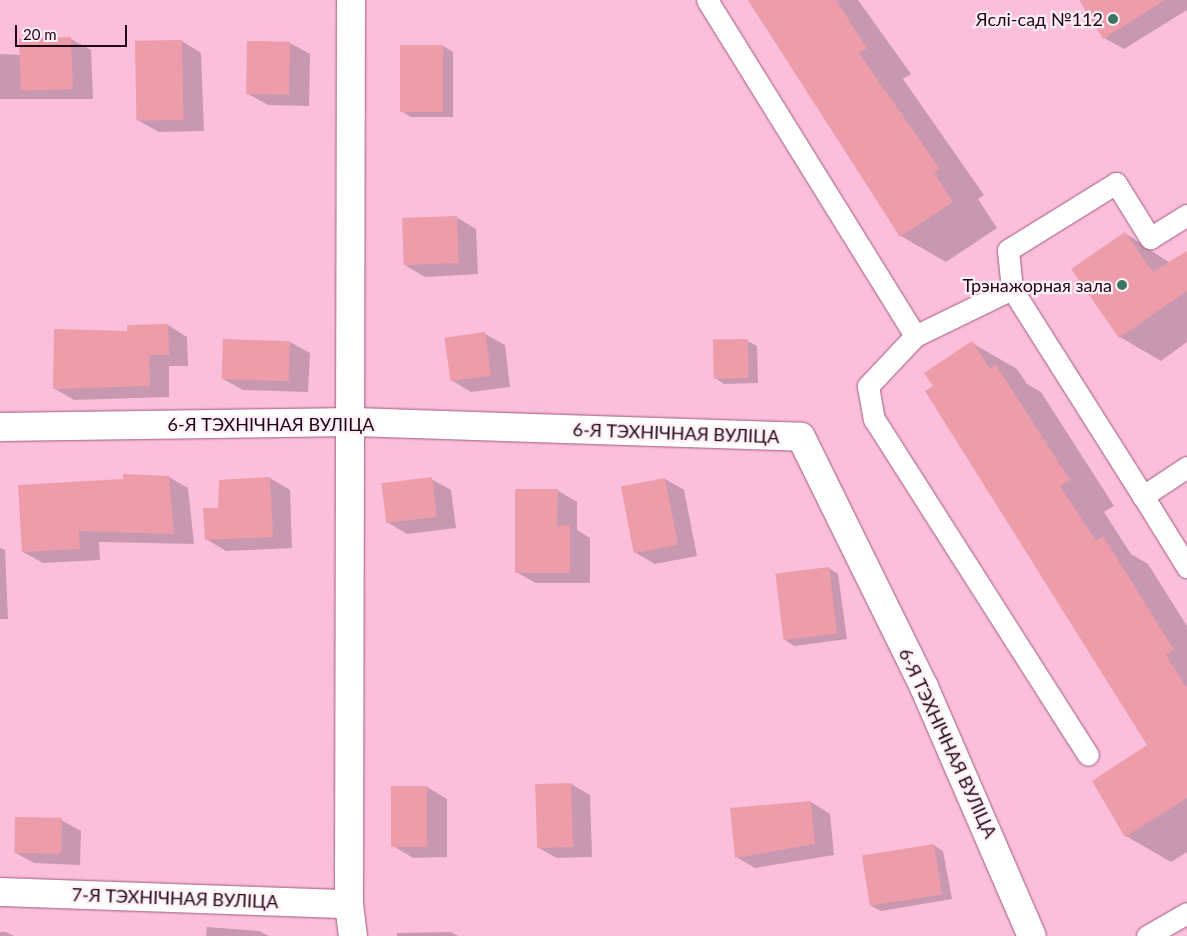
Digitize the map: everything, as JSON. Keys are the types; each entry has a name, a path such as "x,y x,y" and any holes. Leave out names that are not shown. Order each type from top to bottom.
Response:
{"street":[{"path":"351,0 354,422 349,904 353,936"},
{"name":"6-Я ТЭХНІЧНАЯ ВУЛІЦА","path":"0,427 354,422 801,437 924,687 1032,936"},
{"name":"7-Я ТЭХНІЧНАЯ ВУЛІЦА","path":"0,892 349,904"}],"lane":[{"path":"706,0 916,336"},
{"path":"1187,215 1150,238 1116,183 1008,250 1012,289 1187,567"},
{"path":"1012,289 916,336 868,386 874,419 1088,755"},
{"path":"1143,496 1187,467"},
{"path":"1147,936 1187,913"}],"building":[{"path":"748,0 836,0 867,48 859,53 940,169 934,173 953,202 900,237"},
{"name":"Яслі-сад №112","path":"1079,0 1165,0 1103,39"},
{"path":"71,37 73,89 21,91 19,39"},
{"path":"182,40 183,120 136,121 135,41"},
{"path":"247,41 290,42 289,95 246,94"},
{"path":"400,45 443,45 443,112 400,112"},
{"path":"457,216 459,263 404,265 402,218"},
{"name":"Трэнажорная зала","path":"1125,232 1153,272 1187,251 1187,291 1119,338 1071,269"},
{"path":"168,324 169,355 149,355 150,386 53,389 54,329 127,331 127,325"},
{"path":"485,332 491,376 451,381 444,338"},
{"path":"223,339 290,341 289,381 222,379"},
{"path":"748,339 749,378 714,379 713,340"},
{"path":"972,341 990,369 996,365 1070,480 1060,486 1096,541 1103,536 1174,650 1166,655 1187,688 1187,798 1125,837 1092,781 1147,745 925,391 933,386 924,373"},
{"path":"123,474 169,476 174,534 79,531 80,549 22,552 18,485 123,479"},
{"path":"270,477 273,537 205,540 203,508 218,508 219,480"},
{"path":"432,477 437,517 386,523 381,483"},
{"path":"665,478 678,545 634,553 621,487"},
{"path":"515,489 558,489 557,526 570,525 570,573 515,573"},
{"path":"829,567 837,634 784,640 775,574"},
{"path":"571,783 573,847 537,848 535,784"},
{"path":"391,786 427,786 427,847 391,847"},
{"path":"811,801 815,844 735,858 730,808"},
{"path":"15,817 62,818 61,854 14,853"},
{"path":"934,844 942,894 870,906 862,855"}],"place":[{"name":"Яслі-сад №112","path":"1113,19"},
{"name":"Трэнажорная зала","path":"1122,285"}]}
